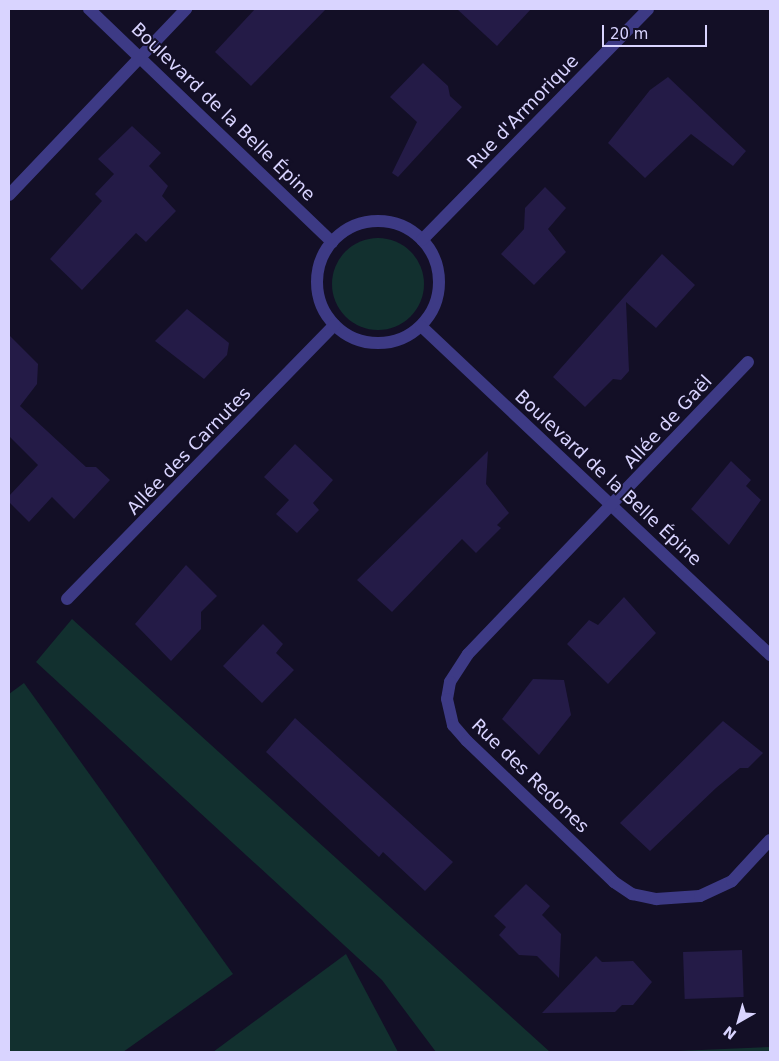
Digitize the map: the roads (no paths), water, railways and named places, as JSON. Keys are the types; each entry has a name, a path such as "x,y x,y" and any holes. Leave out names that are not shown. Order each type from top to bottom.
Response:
{"street":[{"name":"Boulevard de la Belle Épine","path":"90,9 332,242"},
{"path":"9,195 186,9"},
{"name":"Rue d'Armorique","path":"422,240 648,9"},
{"path":"367,222 406,228 422,240 433,256 439,284 432,312 421,326 387,343 368,343 334,325 323,311 317,274 332,242 367,222"},
{"name":"Allée des Carnutes","path":"67,599 334,325"},
{"name":"Boulevard de la Belle Épine","path":"421,326 770,655"},
{"name":"Allée de Gaël","path":"613,506 748,362"},
{"name":"Rue des Redones","path":"613,506 457,668 447,699 453,725 614,882 632,894 656,899 700,896 732,880 770,840"}]}
